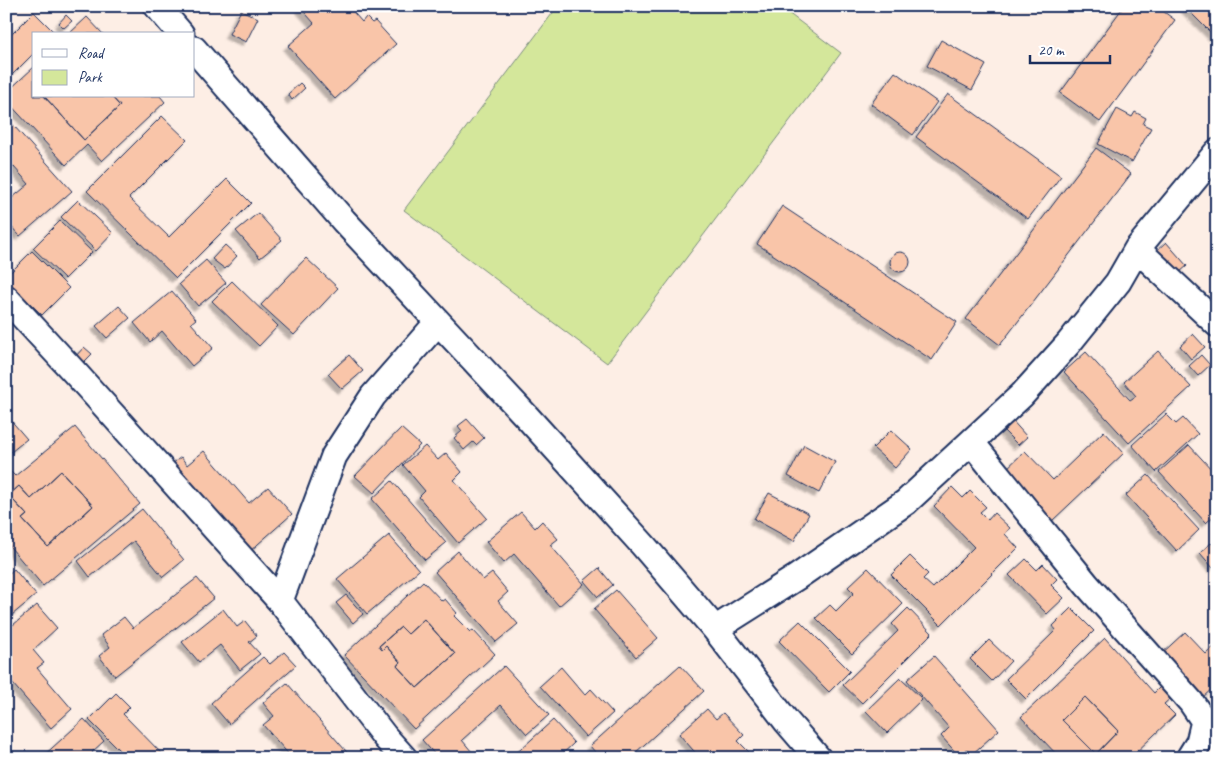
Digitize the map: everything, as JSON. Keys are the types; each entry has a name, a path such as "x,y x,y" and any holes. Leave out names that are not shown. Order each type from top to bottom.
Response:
{"street":[{"path":"157,6 179,32"},
{"path":"195,49 344,221 637,538 715,629 818,758"},
{"path":"715,629 796,577 906,502 972,443 1022,395 1068,344 1118,282 1137,249 1217,152"},
{"path":"1137,249 1217,324"},
{"path":"6,298 280,600 385,737 404,758"},
{"path":"280,600 334,456 372,396 438,322"},
{"path":"972,443 1087,584 1191,702 1204,721 1200,742 1189,758"}],"green space":[{"path":"558,6 779,6 841,53 607,363 404,210"}],"building":[{"path":"299,6 348,6 362,22 366,17 372,23 375,21 396,44 335,99 288,46 314,23"},
{"path":"1124,6 1156,6 1175,20 1100,122 1060,93"},
{"path":"1184,6 1217,6 1217,39"},
{"path":"241,10 258,18 246,42 229,34"},
{"path":"34,12 54,32 32,32 32,55 6,81 6,40"},
{"path":"66,15 72,21 64,28 59,23"},
{"path":"87,17 101,32 71,32"},
{"path":"941,40 986,65 972,90 927,66"},
{"path":"32,69 32,98 46,98 84,140 120,106 113,98 162,98 165,102 102,161 87,145 66,165 6,100 6,93"},
{"path":"895,72 937,102 913,135 871,104"},
{"path":"300,83 305,88 292,100 288,94"},
{"path":"948,94 1061,176 1028,219 916,137"},
{"path":"46,98 113,98 120,106 84,140"},
{"path":"1117,109 1132,117 1135,112 1146,118 1143,124 1151,128 1132,162 1098,144"},
{"path":"162,116 187,140 129,198 169,237 227,179 251,203 176,278 87,191"},
{"path":"6,117 72,191 20,236 6,221 6,203 29,184 6,158"},
{"path":"1096,148 1131,174 1000,345 966,319"},
{"path":"78,200 113,233 96,251 61,217"},
{"path":"782,206 957,322 932,360 757,244"},
{"path":"258,213 282,240 260,258 236,231"},
{"path":"60,221 92,252 65,279 33,248"},
{"path":"1166,242 1187,266 1173,278 1153,254"},
{"path":"225,245 237,256 225,269 212,259"},
{"path":"32,251 69,288 42,315 6,280 6,277"},
{"path":"900,252 907,255 910,262 907,269 900,272 893,269 890,262 893,255"},
{"path":"306,258 338,288 294,335 261,305"},
{"path":"206,260 226,283 198,306 179,284"},
{"path":"232,281 278,326 259,346 212,301"},
{"path":"172,291 196,319 191,323 213,348 192,366 162,331 150,342 134,323"},
{"path":"119,306 130,318 107,338 96,326"},
{"path":"1193,334 1205,347 1191,359 1180,346"},
{"path":"84,347 92,354 82,364 75,357"},
{"path":"1158,351 1191,387 1129,443 1064,372 1086,352 1130,400 1136,396 1124,382"},
{"path":"349,355 363,371 342,389 328,374"},
{"path":"1201,355 1210,365 1198,376 1189,366"},
{"path":"1166,414 1176,424 1183,418 1198,434 1156,472 1132,445"},
{"path":"8,417 27,439 6,456 6,419"},
{"path":"1010,418 1027,437 1018,445 1000,427"},
{"path":"467,419 484,438 476,445 473,442 464,450 454,438 462,431 458,426"},
{"path":"75,427 140,504 43,586 6,542 6,503 13,500 27,515 22,519 48,547 93,506 61,471 31,499 19,486 8,496 6,494 6,467 15,476"},
{"path":"401,428 420,445 374,493 355,476"},
{"path":"891,430 912,449 895,468 873,448"},
{"path":"1104,431 1124,453 1052,521 1004,471 1025,451 1053,480"},
{"path":"804,445 835,462 819,493 788,476"},
{"path":"1189,445 1214,472 1217,470 1217,513 1206,523 1159,472"},
{"path":"425,446 438,460 446,453 462,472 454,480 487,518 458,543 419,497 425,491 403,465"},
{"path":"204,451 249,503 268,487 292,514 249,552 172,464 181,457 187,465"},
{"path":"61,471 93,506 48,547 22,519 27,515 13,500 6,503 6,494 8,496 19,486 31,499"},
{"path":"1148,475 1199,530 1177,551 1126,495"},
{"path":"392,481 446,543 425,560 372,499"},
{"path":"952,487 963,498 970,491 986,507 980,512 988,520 994,513 1010,528 1005,534 1018,548 941,625 891,575 910,556 928,574 923,579 933,588 974,547 934,506"},
{"path":"769,493 809,514 794,541 754,519"},
{"path":"142,509 184,560 163,577 134,541 90,577 78,561"},
{"path":"521,512 535,528 542,521 558,539 550,545 584,584 559,606 514,554 504,563 486,542"},
{"path":"389,535 419,570 367,614 337,579"},
{"path":"1211,543 1217,549 1217,565 1213,568 1200,553"},
{"path":"458,551 483,580 492,573 508,592 498,601 518,624 496,642 435,572"},
{"path":"1026,559 1037,570 1043,564 1057,579 1051,585 1064,598 1047,614 1009,575"},
{"path":"599,568 613,585 598,597 584,581"},
{"path":"868,568 903,604 852,654 816,618 830,605 836,611 854,593 848,587"},
{"path":"14,569 36,595 6,620 6,576"},
{"path":"197,578 214,598 115,676 99,656 110,647 101,635 124,617 133,628"},
{"path":"423,581 442,601 445,599 457,613 454,616 470,632 473,630 495,654 414,729 344,655","holes":["424,619 455,654 417,688 397,666 400,662 386,646 382,650 379,646 401,627 408,634"]},
{"path":"616,590 658,638 636,657 594,609"},
{"path":"346,595 363,614 353,623 336,603"},
{"path":"37,605 57,628 33,650 44,663 37,668 72,709 51,728 6,676 6,623 9,620 13,625"},
{"path":"908,608 932,633 862,703 843,685 898,631 892,624"},
{"path":"1071,608 1094,631 1026,699 1006,679 1056,630 1053,626"},
{"path":"223,609 237,627 245,621 257,636 249,642 260,654 240,670 220,645 199,662 182,642"},
{"path":"424,619 455,654 417,688 397,666 400,662 386,646 382,650 379,646 401,627 408,634"},
{"path":"800,621 850,671 829,692 779,641"},
{"path":"1185,632 1206,654 1217,644 1217,684 1200,700 1159,656"},
{"path":"1105,638 1154,693 1161,686 1172,697 1164,704 1175,715 1130,758 1060,758 1021,717","holes":["1085,697 1118,731 1096,754 1062,720"]},
{"path":"989,640 1011,661 992,681 970,659"},
{"path":"284,652 296,665 229,724 211,703 263,657 270,664"},
{"path":"934,656 999,730 971,755 966,749 959,756 941,736 949,728 907,680"},
{"path":"680,665 704,691 635,753 639,758 600,758 590,746"},
{"path":"504,666 549,715 527,734 501,705 462,740 477,758 438,758 422,740"},
{"path":"561,667 585,695 591,689 613,713 586,737 540,686"},
{"path":"900,678 922,699 887,733 866,711"},
{"path":"287,683 352,758 292,758 263,725 274,716 263,703"},
{"path":"116,693 130,707 123,714 166,758 127,758 89,720"},
{"path":"1085,697 1118,731 1096,754 1062,720"},
{"path":"707,709 716,719 723,713 744,735 738,741 749,752 743,758 700,758 679,734"},
{"path":"84,719 104,741 92,752 97,758 41,758"},
{"path":"553,720 574,743 558,758 511,758"}]}
